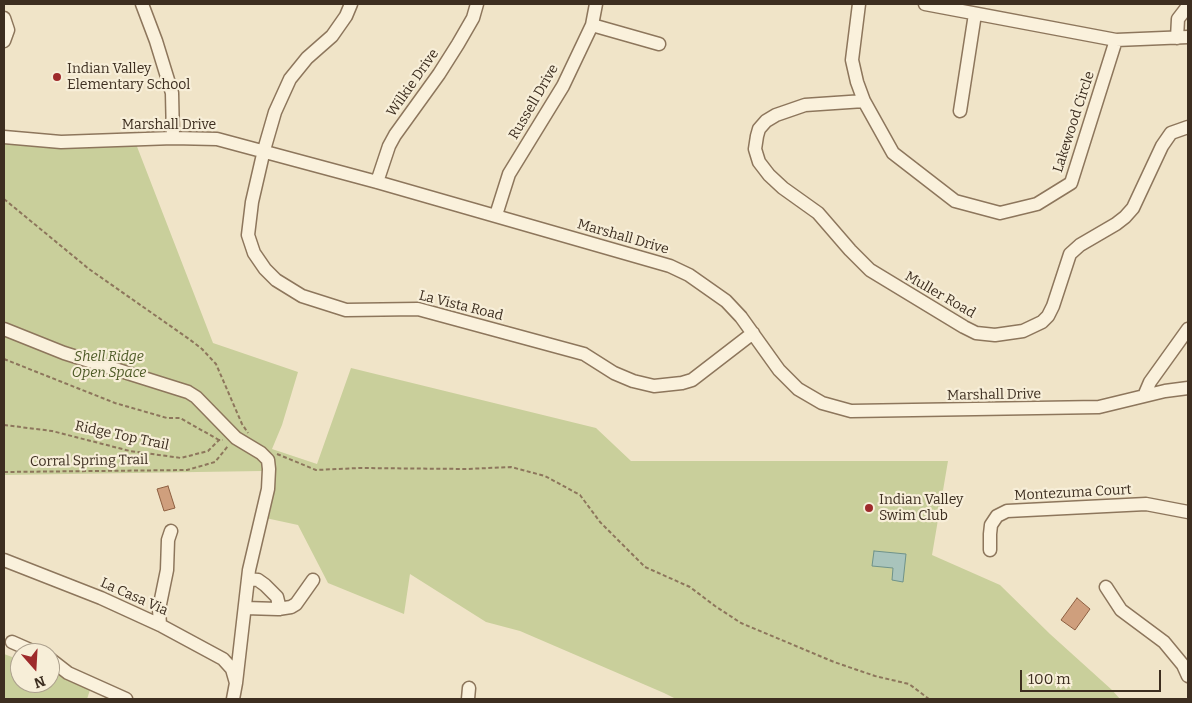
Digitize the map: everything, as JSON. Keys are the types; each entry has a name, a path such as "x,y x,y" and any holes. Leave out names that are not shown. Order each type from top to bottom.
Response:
{"street":[{"path":"142,4 172,93 173,138"},
{"name":"La Vista Road","path":"350,4 346,16 332,36 307,58 290,80 275,112 264,150 248,223 248,235 254,252 265,269 276,280 302,296 346,310 418,309 584,354 614,373 654,386 692,380 753,333"},
{"name":"Wilkie Drive","path":"377,182 389,146 395,135 444,66 473,18 477,4"},
{"name":"Russell Drive","path":"496,215 510,174 563,86 592,25 596,4"},
{"name":"Lakewood Circle","path":"859,4 852,60 857,82 864,101 893,153 955,201 1000,213 1038,204 1071,183 1116,40"},
{"path":"925,4 1116,40 1183,37 1178,19 1188,6"},
{"path":"960,111 975,14"},
{"path":"4,18 8,30 4,42"},
{"path":"592,25 659,44"},
{"name":"Muller Road","path":"864,101 806,105 776,115 759,129 755,149 759,162 768,175 783,188 818,213 870,270 964,327 976,333 994,335 1022,331 1042,322 1048,316 1070,254 1080,245 1125,217 1133,208 1162,146 1171,133 1188,127"},
{"name":"Marshall Drive","path":"4,137 61,142 173,138 217,139 264,150 496,215 670,266 689,275 726,301 753,333 779,370 798,389 822,403 851,411 1083,408 1115,404 1165,391 1188,388"},
{"path":"1144,396 1150,382 1188,329"},
{"path":"4,330 64,353 188,392 214,414 234,439 261,453 268,460 268,490 248,579 233,699"},
{"name":"Montezuma Court","path":"990,550 991,525 997,516 1007,511 1146,504 1188,512"},
{"path":"160,625 159,609 167,570 168,540 171,531"},
{"name":"La Casa Via","path":"4,560 101,598 160,625 223,659 232,669 236,683"},
{"path":"248,579 258,580 265,585 277,597 280,609"},
{"path":"244,608 287,609 296,604 313,580"},
{"path":"1106,587 1121,610 1164,642 1183,665 1188,676"},
{"path":"60,667 68,673 126,699"}],"path":[{"path":"4,199 89,269 202,350 216,364 242,424 251,436"},
{"path":"4,359 114,403 167,418 180,418 219,440 234,439"},
{"name":"Corral Spring Trail","path":"4,472 187,470 215,462 241,433 242,424"},
{"name":"Ridge Top Trail","path":"4,425 52,431 130,451 181,458 208,451 219,440"},
{"path":"272,452 316,470 510,467 546,476 580,495 600,522 645,567 690,587 741,623 834,662 875,676 909,684 929,699"}],"green space":[{"name":"Shell Ridge Open Space","path":"4,137 136,144 213,343 298,372 282,425 272,449 317,464 351,368 596,428 631,461 948,461 932,555 1000,585 1120,699 676,699 520,631 486,622 410,574 404,614 328,583 298,525 261,517 268,489 262,471 4,475"},
{"path":"4,654 10,656 10,693 60,693 60,675 91,687 87,699 4,699"}],"water":[{"path":"874,551 906,554 903,582 892,580 893,568 872,566"}],"building":[{"path":"168,486 175,508 164,511 157,489"},
{"path":"1077,598 1090,609 1075,630 1061,620"}],"place":[{"name":"Indian Valley Elementary School","path":"57,77"},
{"name":"Indian Valley Swim Club","path":"869,508"}]}
